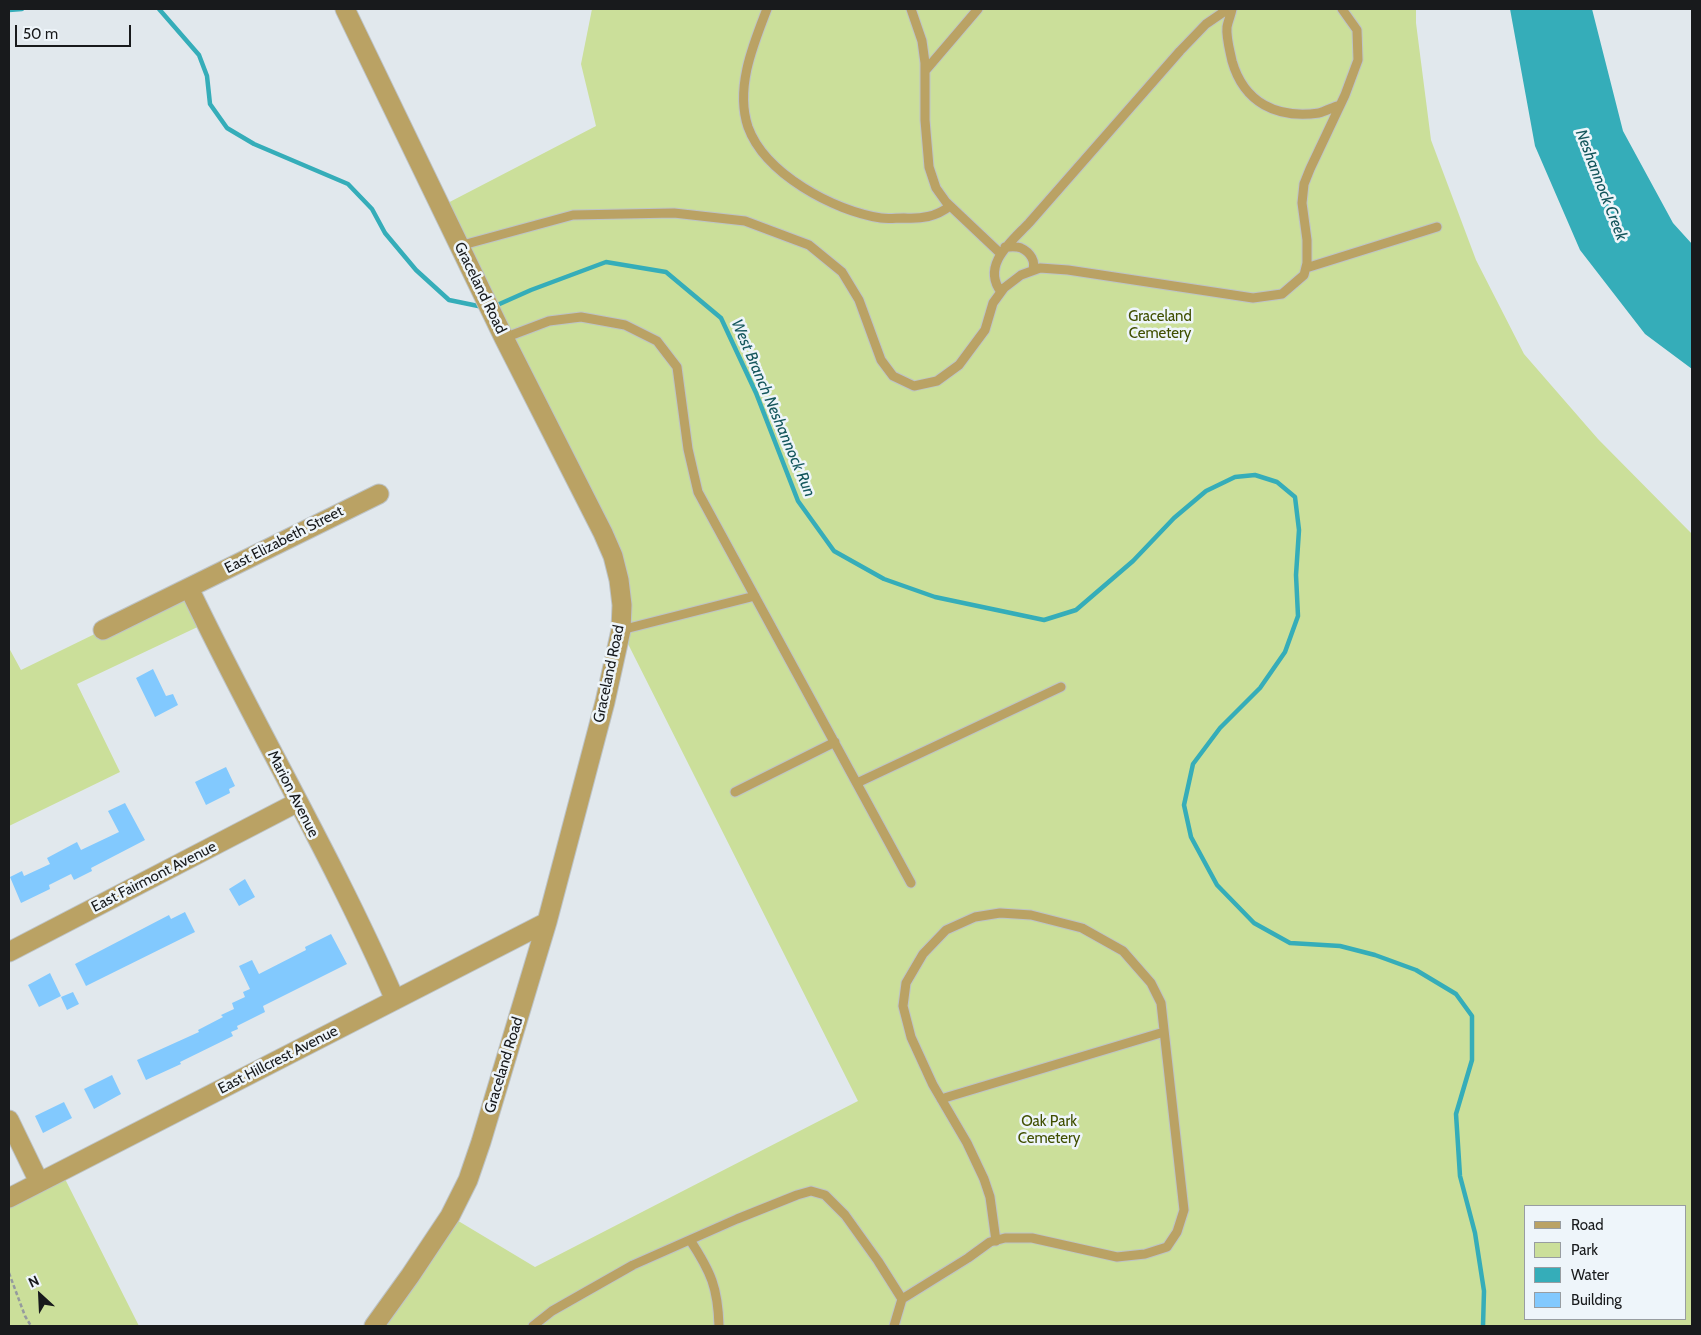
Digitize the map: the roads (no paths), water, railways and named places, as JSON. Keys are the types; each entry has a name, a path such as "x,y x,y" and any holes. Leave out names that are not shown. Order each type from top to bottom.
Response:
{"street":[{"name":"Graceland Road","path":"344,9 504,338 613,556 619,580 622,605 621,630 605,702 547,922 468,1180 450,1216 374,1326"},
{"name":"East Elizabeth Street","path":"103,630 379,494"},
{"name":"Marion Avenue","path":"189,588 372,947 395,1000"},
{"name":"East Fairmont Avenue","path":"9,952 298,802"},
{"name":"East Hillcrest Avenue","path":"9,1198 547,922"},
{"path":"9,1120 39,1182"}],"lane":[{"path":"767,9 751,48 744,110 748,127 757,146 782,173 821,198 851,210 881,218 930,217 950,206"},
{"path":"911,9 922,41 929,167 936,188 950,206 1003,251"},
{"path":"925,71 978,9"},
{"path":"1001,292 996,285 993,275 998,259 1003,251 1180,51 1206,24 1228,9"},
{"path":"1232,9 1227,28 1230,52 1237,77 1253,98 1276,110 1298,114 1320,112 1340,105"},
{"path":"459,246 573,215 674,213 745,221 809,245 842,272 859,300 881,360 893,376 914,386 938,381 959,364 985,330 993,303 1004,288 1021,274 1040,268 1068,270 1253,298 1282,294 1304,275 1307,263 1307,240 1302,203 1304,184 1358,60 1358,30 1342,9"},
{"path":"1306,268 1437,227"},
{"path":"1003,251 1021,247 1033,259 1034,266 1032,271"},
{"path":"504,338 549,321 581,317 625,325 657,341 677,367 688,449 698,492 911,883"},
{"path":"621,630 755,596"},
{"path":"857,783 1060,686"},
{"path":"735,792 834,742"},
{"path":"894,1326 902,1299 990,1242 996,1241 1005,1238 1032,1238 1117,1257 1145,1254 1166,1247 1177,1232 1184,1210 1161,1002 1151,983 1123,951 1082,928 1031,915 1000,913 975,917 946,930 923,954 906,983 903,1006 911,1037 933,1085 967,1143 984,1179 990,1197 996,1241"},
{"path":"941,1099 1164,1032"},
{"path":"533,1326 552,1311 633,1265 797,1195 810,1192 825,1195 845,1215 902,1299"},
{"path":"690,1240 707,1266 718,1300 719,1326"}],"water":[{"name":"Neshannock Creek","path":"1510,9 1592,9 1623,131 1673,223 1692,244 1692,369 1645,334 1580,250 1535,146"}],"waterway":[{"name":"West Branch Neshannock Run","path":"9,10 22,9"},
{"name":"West Branch Neshannock Run","path":"159,9 199,55 207,76 210,104 227,128 254,144 348,184 372,209 385,233 416,270 449,300 483,307"},
{"name":"West Branch Neshannock Run","path":"495,306 531,290 606,262 666,272 721,318 756,393 798,501 834,551 884,579 935,597 1044,620 1076,610 1133,561 1174,518 1206,491 1235,477 1255,475 1277,482 1295,497 1299,530 1296,575 1298,616 1285,652 1260,688 1220,728 1193,764 1184,805 1191,837 1217,885 1254,923 1290,943 1340,946 1375,955 1416,970 1456,994 1472,1016 1472,1060 1456,1114 1460,1176 1475,1233 1484,1291 1483,1326"}],"park label":[{"name":"Graceland Cemetery","path":"1160,326"},
{"name":"Oak Park Cemetery","path":"1049,1130"}]}
